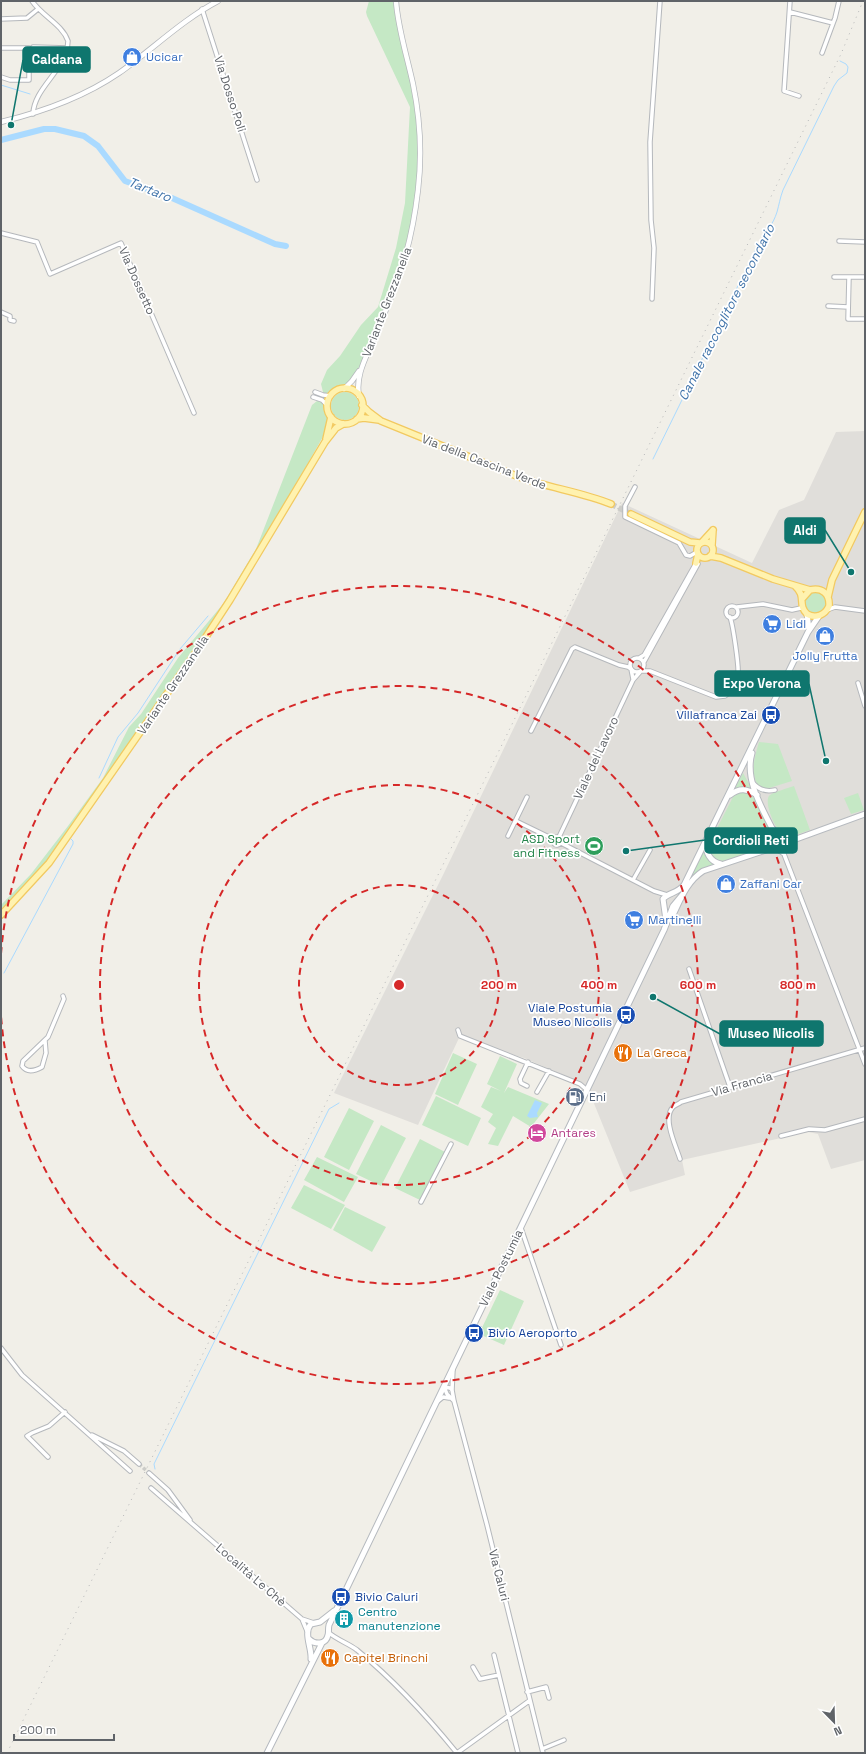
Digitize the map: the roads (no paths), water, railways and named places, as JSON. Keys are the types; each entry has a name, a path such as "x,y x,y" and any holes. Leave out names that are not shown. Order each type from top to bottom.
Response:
{"main road":[{"path":"344,389 352,390 359,396"},
{"name":"Variante Grezzanella","path":"330,396 335,391 344,389"},
{"path":"327,405 330,396"},
{"name":"Variante Grezzanella","path":"359,396 362,405"},
{"name":"Variante Grezzanella","path":"325,442 330,417 327,405"},
{"path":"357,419 361,412 362,405"},
{"path":"362,405 381,421"},
{"path":"330,417 343,424"},
{"path":"357,419 364,418 381,421"},
{"name":"Variante Grezzanella","path":"1,914 49,863 196,652 230,600 325,442 336,428 343,424 351,423 357,419"},
{"name":"Via della Cascina Verde","path":"381,421 538,484 586,495 611,504"},
{"path":"669,895 674,897 674,904 669,908 663,903 669,895 678,892 684,885 729,796 808,632 819,616 827,610 829,606 832,580 865,512"},
{"path":"631,514 690,542 706,542 710,552"},
{"path":"713,530 710,552 697,564 697,552 701,542 713,530"},
{"path":"690,542 697,552"},
{"path":"697,552 710,552 755,572 810,590 819,589 826,586 832,580"},
{"path":"795,586 800,591 802,605 807,614 808,632"},
{"path":"819,589 824,591 829,597"},
{"path":"802,598 810,590"},
{"path":"807,614 819,616"},
{"path":"756,739 750,764 752,782 774,832 781,838 793,841"},
{"path":"729,796 737,790 744,789 757,795"},
{"path":"683,894 696,876 712,867 793,841 865,814"},
{"path":"766,850 772,840 774,832"},
{"path":"706,840 706,850 710,857 715,862 724,864"},
{"name":"Viale Postumia","path":"268,1753 310,1666 324,1642 328,1630 444,1387 664,930 674,904 683,894"},
{"name":"Viale Postumia","path":"664,930 669,924 683,894"},
{"name":"Viale Postumia","path":"663,903 666,916 664,930"},
{"name":"Viale Postumia","path":"307,1631 309,1626 317,1623 339,1607"},
{"path":"317,1623 325,1625 328,1630"},
{"path":"307,1631 312,1650 310,1666"},
{"path":"309,1639 316,1643 324,1642"}],"street":[{"path":"32,1 38,9 66,35 68,41 68,48 65,57 36,100 33,114"},
{"path":"1,122 33,114 69,100 118,73 202,10 218,1"},
{"name":"Variante Grezzanella","path":"359,396 358,384 362,366 402,267 411,232 418,188 420,159 417,110 413,85 400,30 396,1"},
{"path":"652,299 654,248 651,220 650,142 660,1"},
{"path":"790,1 784,91 799,96"},
{"path":"822,53 839,1"},
{"path":"1,19 27,18 38,9"},
{"name":"Via Dosso Poli","path":"202,10 257,180"},
{"path":"790,12 833,23"},
{"path":"33,46 68,48"},
{"path":"1,48 30,48 29,80 10,80 1,77"},
{"name":"Via Dossetto","path":"1,233 37,242 50,274 121,243 194,413"},
{"path":"839,241 865,242"},
{"path":"834,277 865,277"},
{"path":"849,277 848,319 865,319"},
{"path":"828,306 848,307"},
{"path":"1,312 10,316 10,320 14,321"},
{"name":"Variante Grezzanella","path":"344,389 352,381 362,366"},
{"path":"315,392 330,396"},
{"path":"313,397 322,400 327,405"},
{"path":"636,486 625,506 625,517 679,543 686,555 690,556 697,552"},
{"path":"623,666 644,655 697,564"},
{"path":"641,672 644,663 697,564"},
{"path":"829,597 832,603 840,608"},
{"path":"531,731 572,649 575,647 623,666 628,666 635,672 650,671 716,697 725,696 728,695 738,675 733,626 730,617 726,613 728,607 731,605 738,609 763,604 792,610 801,608 802,605"},
{"path":"827,610 840,608 865,611"},
{"path":"733,626 738,609"},
{"path":"730,617 735,617"},
{"path":"639,658 650,671"},
{"path":"631,662 633,680"},
{"name":"Viale del Lavoro","path":"559,837 633,680 641,672"},
{"path":"858,683 865,706"},
{"path":"752,782 766,791 775,790"},
{"path":"508,836 527,796"},
{"path":"516,821 553,839 555,844 558,845 561,843 654,891 669,895"},
{"path":"774,832 785,854 865,1064"},
{"path":"553,839 559,837 561,839 561,843"},
{"path":"785,854 787,845 793,841"},
{"path":"633,880 650,850"},
{"path":"766,850 775,850 785,854"},
{"path":"654,891 663,903"},
{"path":"689,969 730,1088"},
{"path":"45,1041 31,1051 23,1061 21,1064 24,1069 30,1071 42,1067 46,1053 45,1041 61,1005 63,996"},
{"path":"458,1030 460,1036 580,1084 587,1090"},
{"name":"Via Francia","path":"680,1159 669,1125 668,1114 673,1107 681,1102 865,1048"},
{"path":"527,1086 521,1083 520,1079 528,1062"},
{"path":"537,1092 549,1071"},
{"path":"781,1136 809,1129 825,1130 865,1119"},
{"path":"421,1202 451,1144"},
{"path":"521,1228 561,1345"},
{"path":"1,1348 22,1375 130,1470"},
{"name":"Via Caluri","path":"453,1369 452,1390 454,1401 513,1629 542,1751 564,1740"},
{"path":"444,1387 452,1390"},
{"path":"444,1387 449,1398"},
{"path":"437,1403 442,1397 449,1398 454,1401"},
{"path":"48,1458 27,1436 49,1426 64,1412"},
{"path":"90,1434 124,1451 139,1464"},
{"name":"Località Le Chè","path":"149,1473 168,1490 191,1522 200,1531"},
{"name":"Località Le Chè","path":"151,1488 302,1619 317,1623"},
{"name":"Località Le Chè","path":"302,1619 307,1631"},
{"path":"328,1630 336,1639 355,1649 402,1691 425,1713 457,1753 529,1701"},
{"path":"324,1642 336,1639"},
{"path":"494,1655 518,1753"},
{"path":"473,1667 480,1678 499,1675"},
{"path":"527,1692 546,1687 549,1698"}],"water":[{"path":"535,1100 542,1103 537,1113 538,1117 530,1118 527,1116"}],"waterway":[{"name":"Canale raccoglitore secondario","path":"653,459 759,243 773,221 783,190 834,86 838,80 847,73 848,67 840,61"},
{"name":"Tartaro","path":"1,85 30,94"},
{"name":"Tartaro","path":"1,140 44,129 55,129 84,136 98,146 125,181 172,198 275,244 286,246"},
{"path":"180,649 208,616"},
{"path":"99,778 118,737 138,713 178,652"},
{"path":"4,973 73,844 71,839"},
{"path":"155,1469 154,1464 329,1109 339,1103"}],"tunnel":[{"path":"611,504 631,514"},
{"path":"139,1464 149,1473"}],"railway":[{"path":"7,1753 841,54 863,1"}],"place":[{"name":"Ucicar","path":"132,57"},
{"name":"Caldana","path":"11,125"},
{"name":"Aldi","path":"851,572"},
{"name":"Lidl","path":"772,624"},
{"name":"Jolly Frutta","path":"825,636"},
{"name":"Villafranca Zai","path":"771,715"},
{"name":"Expo Verona","path":"826,761"},
{"name":"ASD Sport and Fitness","path":"594,846"},
{"name":"Cordioli Reti","path":"626,851"},
{"name":"Zaffani Car","path":"726,884"},
{"name":"Martinelli","path":"634,920"},
{"name":"Museo Nicolis","path":"653,997"},
{"name":"Viale Postumia Museo Nicolis","path":"626,1015"},
{"name":"La Greca","path":"623,1053"},
{"name":"Eni","path":"575,1097"},
{"name":"Antares","path":"537,1133"},
{"name":"Bivio Aeroporto","path":"474,1333"},
{"name":"Bivio Caluri","path":"341,1597"},
{"name":"Centro manutenzione","path":"344,1619"},
{"name":"Capitel Brinchi","path":"330,1658"}]}
